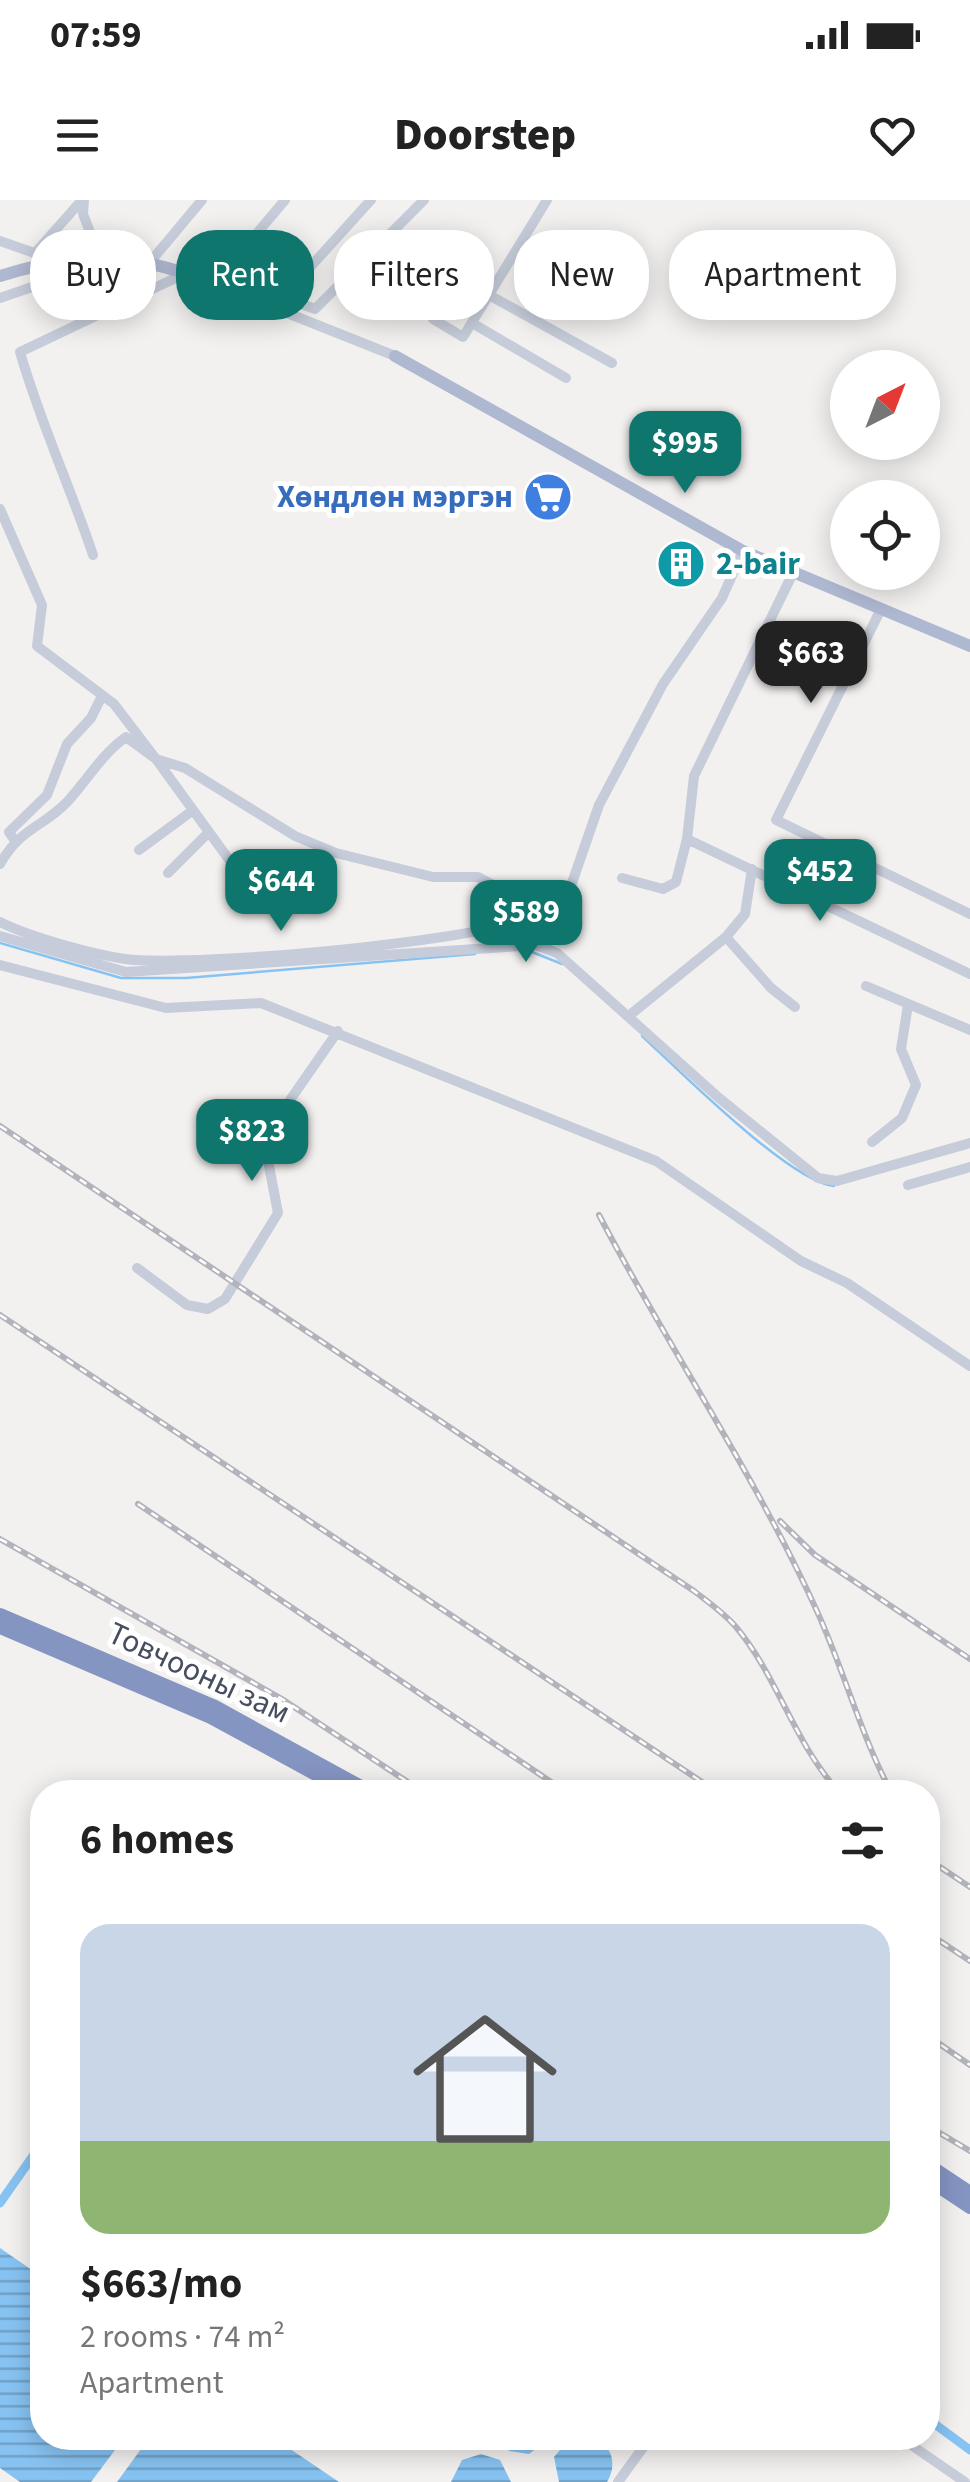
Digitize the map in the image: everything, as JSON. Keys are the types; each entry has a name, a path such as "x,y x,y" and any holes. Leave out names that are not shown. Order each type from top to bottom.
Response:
{"highway":[{"name":"Товчооны зам","path":"0,1615 216,1707 348,1780"},
{"name":"Товчооны зам","path":"0,1627 211,1717 327,1780"},
{"path":"940,2173 970,2194"},
{"path":"940,2186 970,2207"}],"main road":[{"path":"0,276 30,268"},
{"path":"395,356 743,551 970,646"}],"street":[{"path":"56,230 83,200"},
{"path":"83,200 89,230"},
{"path":"156,255 202,200"},
{"path":"260,230 285,200"},
{"path":"314,263 371,200"},
{"path":"314,308 424,200"},
{"path":"494,286 547,200"},
{"path":"0,240 30,250"},
{"path":"93,555 70,485 40,423 20,352 176,279"},
{"path":"0,298 30,288"},
{"path":"494,297 612,363"},
{"path":"305,320 395,356"},
{"path":"435,320 463,337 474,320"},
{"path":"472,323 566,378"},
{"path":"0,508 42,605 37,646 102,696 156,759 254,894"},
{"path":"0,922 125,959 201,959 325,951 498,929 548,918 564,906 599,805 662,684 722,598 743,551"},
{"path":"622,878 663,889 676,882 687,840 694,776 793,573"},
{"path":"882,609 776,820 970,914"},
{"path":"16,840 8,832 47,796 67,744 91,718 102,696"},
{"path":"0,864 16,840 65,804 113,746 126,738 156,759 185,768 278,827 336,853 434,878 478,878 530,904 564,906"},
{"path":"138,850 192,811"},
{"path":"168,873 208,833"},
{"path":"687,840 970,974"},
{"path":"630,1015 726,937 745,914 752,868"},
{"path":"0,936 112,969 140,972 536,945 557,953 719,1098 818,1178 837,1181 970,1144"},
{"path":"726,937 771,988 795,1007"},
{"path":"0,965 166,1008 261,1004 338,1031 656,1161 800,1261 847,1283 970,1366"},
{"path":"866,986 970,1030"},
{"path":"872,1142 902,1118 916,1085 901,1049 908,1005"},
{"path":"137,1268 187,1305 208,1309 225,1299 278,1212 265,1145 274,1123 338,1031"},
{"path":"908,1185 970,1168"},
{"path":"618,2482 641,2450"},
{"path":"918,2450 964,2482"}],"water":[{"path":"0,2248 30,2269 30,2450 115,2450 91,2482 20,2482 0,2468"},
{"path":"140,2450 292,2450 339,2482 117,2482"},
{"path":"560,2450 608,2450 610,2476 607,2482 559,2482 554,2457"},
{"path":"481,2454 500,2460 511,2482 451,2482 462,2460"}],"waterway":[{"path":"0,943 121,978 186,978 475,954"},
{"path":"527,950 562,964"},
{"path":"642,1036 764,1146 815,1180 834,1186"},
{"path":"0,2203 30,2160"},
{"path":"940,2428 970,2450"}],"railway":[{"path":"0,1126 716,1608 751,1646 829,1780"},
{"path":"599,1215 791,1558 826,1632 885,1780"},
{"path":"0,1315 699,1780"},
{"path":"138,1504 548,1780"},
{"path":"780,1521 815,1555 970,1659"},
{"path":"0,1539 282,1699 405,1780"},
{"path":"940,1867 970,1887"},
{"path":"940,1941 970,1961"},
{"path":"940,2044 970,2065"},
{"path":"940,2133 970,2151"}],"place":[{"name":"Хөндлөн мэргэн","path":"548,497"},
{"name":"2-bair","path":"681,564"}]}
